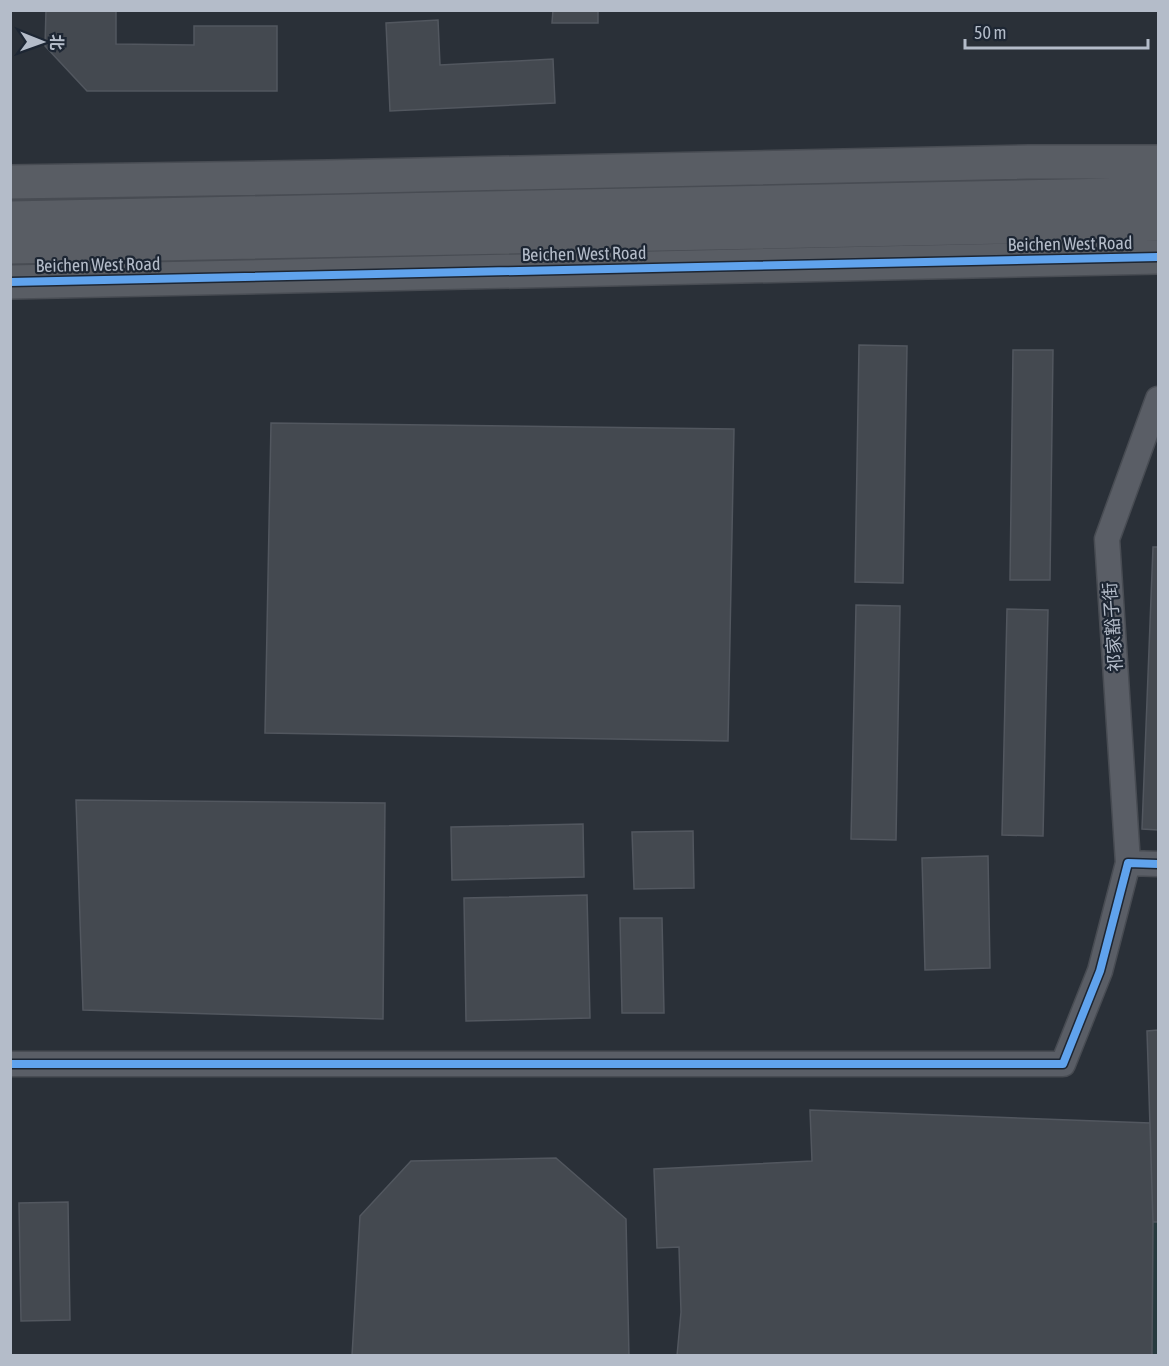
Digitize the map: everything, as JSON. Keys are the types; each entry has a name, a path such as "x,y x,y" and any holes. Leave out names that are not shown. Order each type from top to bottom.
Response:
{"main road":[{"path":"10,182 1029,162 1158,162"},
{"path":"328,177 328,211"},
{"path":"10,218 1158,194"},
{"name":"Beichen West Road","path":"10,247 1158,224"},
{"name":"Beichen West Road","path":"10,282 1158,257"}],"street":[{"name":"祁家豁子街","path":"10,1064 1063,1064 1100,971 1128,863 1107,539 1158,399"},
{"path":"1128,863 1158,864"}],"green space":[{"path":"1153,1222 1158,1222 1158,1355 1152,1356"}],"building":[{"path":"46,10 116,10 116,44 194,45 194,26 277,26 277,91 87,91 45,46"},
{"path":"553,10 598,10 598,23 552,23"},
{"path":"438,20 440,65 553,59 555,103 390,111 386,23"},
{"path":"859,345 907,346 903,583 855,582"},
{"path":"1013,350 1053,350 1050,580 1010,580"},
{"path":"271,423 734,429 728,741 265,733"},
{"path":"1153,547 1158,547 1158,830 1142,829"},
{"path":"856,605 900,606 896,840 851,839"},
{"path":"1007,609 1048,610 1043,836 1002,835"},
{"path":"76,800 385,803 383,1019 83,1010"},
{"path":"583,824 584,877 452,880 451,827"},
{"path":"693,831 694,888 634,889 632,832"},
{"path":"988,856 990,968 925,970 922,858"},
{"path":"587,895 590,1018 466,1021 464,898"},
{"path":"620,918 662,918 664,1013 622,1013"},
{"path":"1158,1030 1158,1222 1153,1222 1147,1031"},
{"path":"810,1110 1150,1123 1153,1222 1152,1356 677,1356 681,1312 679,1247 657,1248 654,1169 812,1161"},
{"path":"556,1158 626,1219 629,1356 352,1356 360,1216 411,1161"},
{"path":"68,1202 70,1320 21,1321 19,1203"}],"cycle path":[{"path":"10,282 1158,257"},
{"path":"10,1064 1063,1064 1100,971 1128,863 1158,864"}]}
